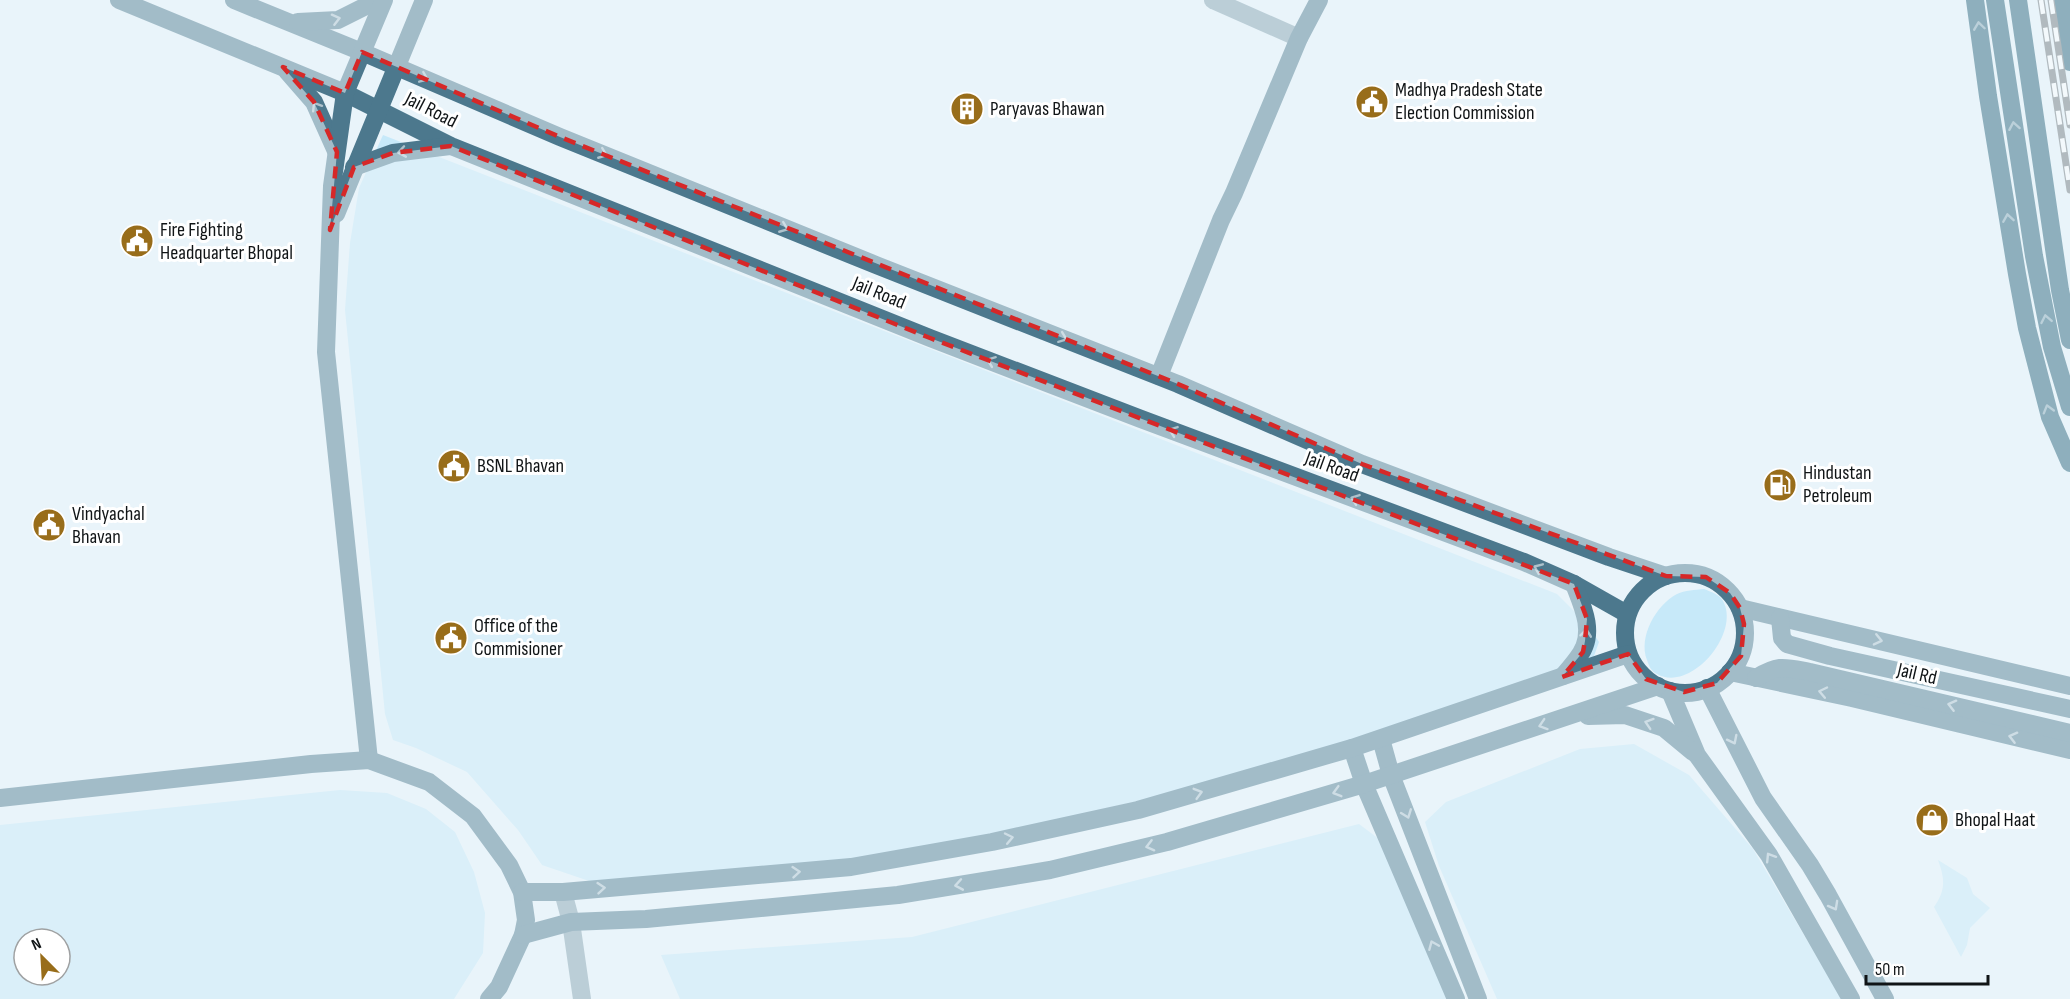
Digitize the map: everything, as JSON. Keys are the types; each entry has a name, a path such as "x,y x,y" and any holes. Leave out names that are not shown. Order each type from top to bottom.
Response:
{"main road":[{"name":"Jail Road","path":"119,0 345,93 451,146 930,338 1524,562 1574,584 1627,614"},
{"name":"Jail Road","path":"234,0 592,150 1159,376 1362,464 1609,557 1666,576"},
{"path":"290,22 338,20 378,0"},
{"path":"369,760 326,352 332,186 345,93 384,0"},
{"path":"330,230 424,0"},
{"path":"1159,376 1221,220 1299,38 1319,0"},
{"path":"1975,0 1988,96 2025,317 2050,417 2070,463"},
{"path":"1995,0 2034,256 2052,347 2070,407"},
{"path":"2018,0 2060,290 2070,340"},
{"path":"2061,0 2070,62"},
{"path":"283,67 314,102 337,152"},
{"path":"354,167 393,153 451,146"},
{"path":"1672,574 1706,577 1717,582 1730,593 1740,608 1744,624 1741,656 1730,672 1717,683 1701,690 1684,692 1664,689 1646,679 1628,654 1624,637 1627,614 1637,594 1656,580 1666,576 1672,574"},
{"path":"1562,677 1583,652 1585,641 1587,619 1574,584"},
{"path":"1740,608 2070,686"},
{"name":"Jail Rd","path":"1780,618 1782,638 1787,644 1830,656 2070,710"},
{"path":"522,892 563,892 851,867 992,842 1138,810 1352,748 1628,654"},
{"name":"Jail Rd","path":"1756,678 1779,666 1900,692 2070,733"},
{"path":"1730,672 1852,698 2070,750"},
{"path":"1707,687 1763,798 1822,885 1885,999"},
{"path":"523,934 571,922 646,919 888,897 1050,870 1167,842 1364,784 1572,716 1664,689"},
{"path":"1664,689 1697,755 1769,855 1851,999"},
{"path":"1572,716 1625,715 1664,728 1697,755"},
{"path":"1381,739 1391,775 1478,999"},
{"path":"1352,748 1364,784 1456,999"},
{"path":"0,798 311,764 369,760 429,782 473,816 509,865 522,892 526,920 523,934 499,987 489,999"}],"street":[{"path":"1213,0 1299,38"},
{"path":"563,892 571,922 582,999"}],"highlighted area":[{"path":"362,52 560,137 1178,384 1362,464 1666,576 1706,577 1730,593 1740,608 1744,624 1741,656 1717,683 1684,692 1646,679 1628,654 1562,677 1583,652 1585,641 1587,619 1574,584 930,338 451,146 393,153 354,167 330,230 337,152 314,102 283,67 345,93"}],"shaded area":[{"path":"383,135 1557,594 1587,624 1599,642 1594,656 1579,667 1308,762 890,858 595,883 542,865 518,830 467,772 393,740 385,714 345,310 350,243 359,188"},
{"path":"1704,589 1723,601 1727,614 1725,629 1719,643 1710,657 1698,668 1684,675 1670,678 1657,674 1649,666 1645,651 1647,632 1651,622 1662,606 1677,594"},
{"path":"1634,744 1689,775 1753,849 1842,999 1497,999 1439,866 1425,822 1446,802 1580,749"},
{"path":"340,790 387,793 426,809 455,832 474,872 485,913 483,953 454,999 0,999 0,825"},
{"path":"1359,824 1391,848 1453,999 680,999 661,955 912,937"},
{"path":"1938,860 1967,878 1973,894 1990,908 1970,928 1967,945 1961,957 1934,907 1941,895 1943,884"}],"railway":[{"path":"2041,0 2070,190"},
{"path":"2051,0 2070,125"}],"place":[{"name":"Madhya Pradesh State Election Commission","path":"1372,102"},
{"name":"Paryavas Bhawan","path":"967,109"},
{"name":"Fire Fighting Headquarter Bhopal","path":"137,241"},
{"name":"BSNL Bhavan","path":"454,466"},
{"name":"Hindustan Petroleum","path":"1780,485"},
{"name":"Vindyachal Bhavan","path":"49,525"},
{"name":"Office of the Commisioner","path":"451,638"},
{"name":"Bhopal Haat","path":"1932,820"}]}
